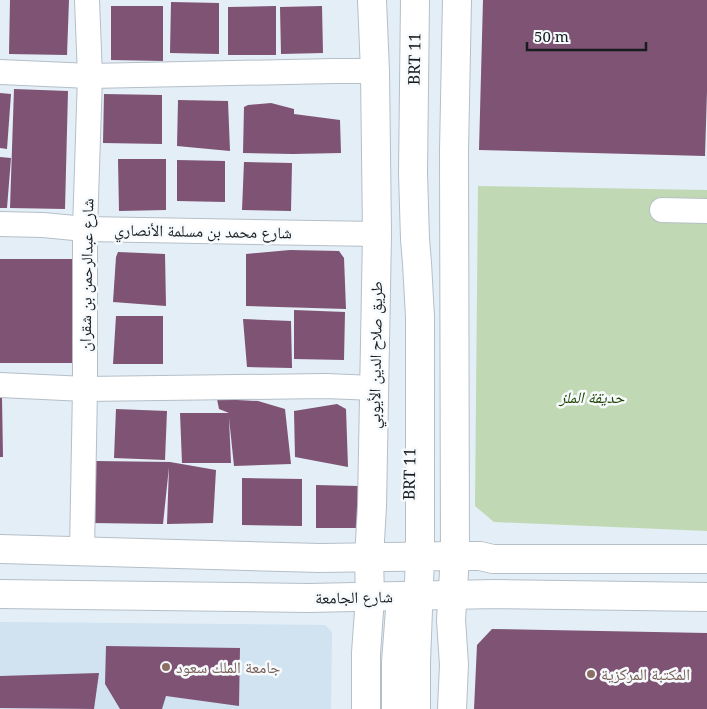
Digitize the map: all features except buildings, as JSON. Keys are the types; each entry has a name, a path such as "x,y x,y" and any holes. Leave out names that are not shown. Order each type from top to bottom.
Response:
{"main road":[{"name":"طريق صلاح الدين الأيوبي","path":"366,709 366,653 370,597 369,558 375,388 375,71 372,0"},
{"name":"BRT 11","path":"396,709 396,662 410,596 413,557 408,488 411,269 415,239 413,135 415,0"},
{"path":"452,709 454,665 452,620 455,556 454,152 457,0"},
{"path":"0,549 320,558 480,556 493,559 707,559"},
{"name":"شارع الجامعة","path":"0,594 308,598 454,594 707,597"},
{"name":"BRT 11","path":"410,596 416,662 416,709"}],"street":[{"name":"شارع عبدالرحمن بن شقران","path":"82,551 85,229 90,76 87,0"},
{"path":"0,72 90,76 375,71"},
{"path":"662,210 707,211"},
{"name":"شارع محمد بن مسلمة الأنصاري","path":"0,224 43,225 85,229 376,234"},
{"path":"0,384 85,389 325,386 375,388"}],"shaded area":[{"name":"جامعة الملك سعود","path":"0,622 325,625 332,632 331,709 0,709"}],"green space":[{"name":"حديقة الملز","path":"478,186 707,190 707,531 494,522 475,506"}],"place":[{"name":"جامعة الملك سعود","path":"166,667"},
{"name":"المكتبة المركزية","path":"591,674"}]}
